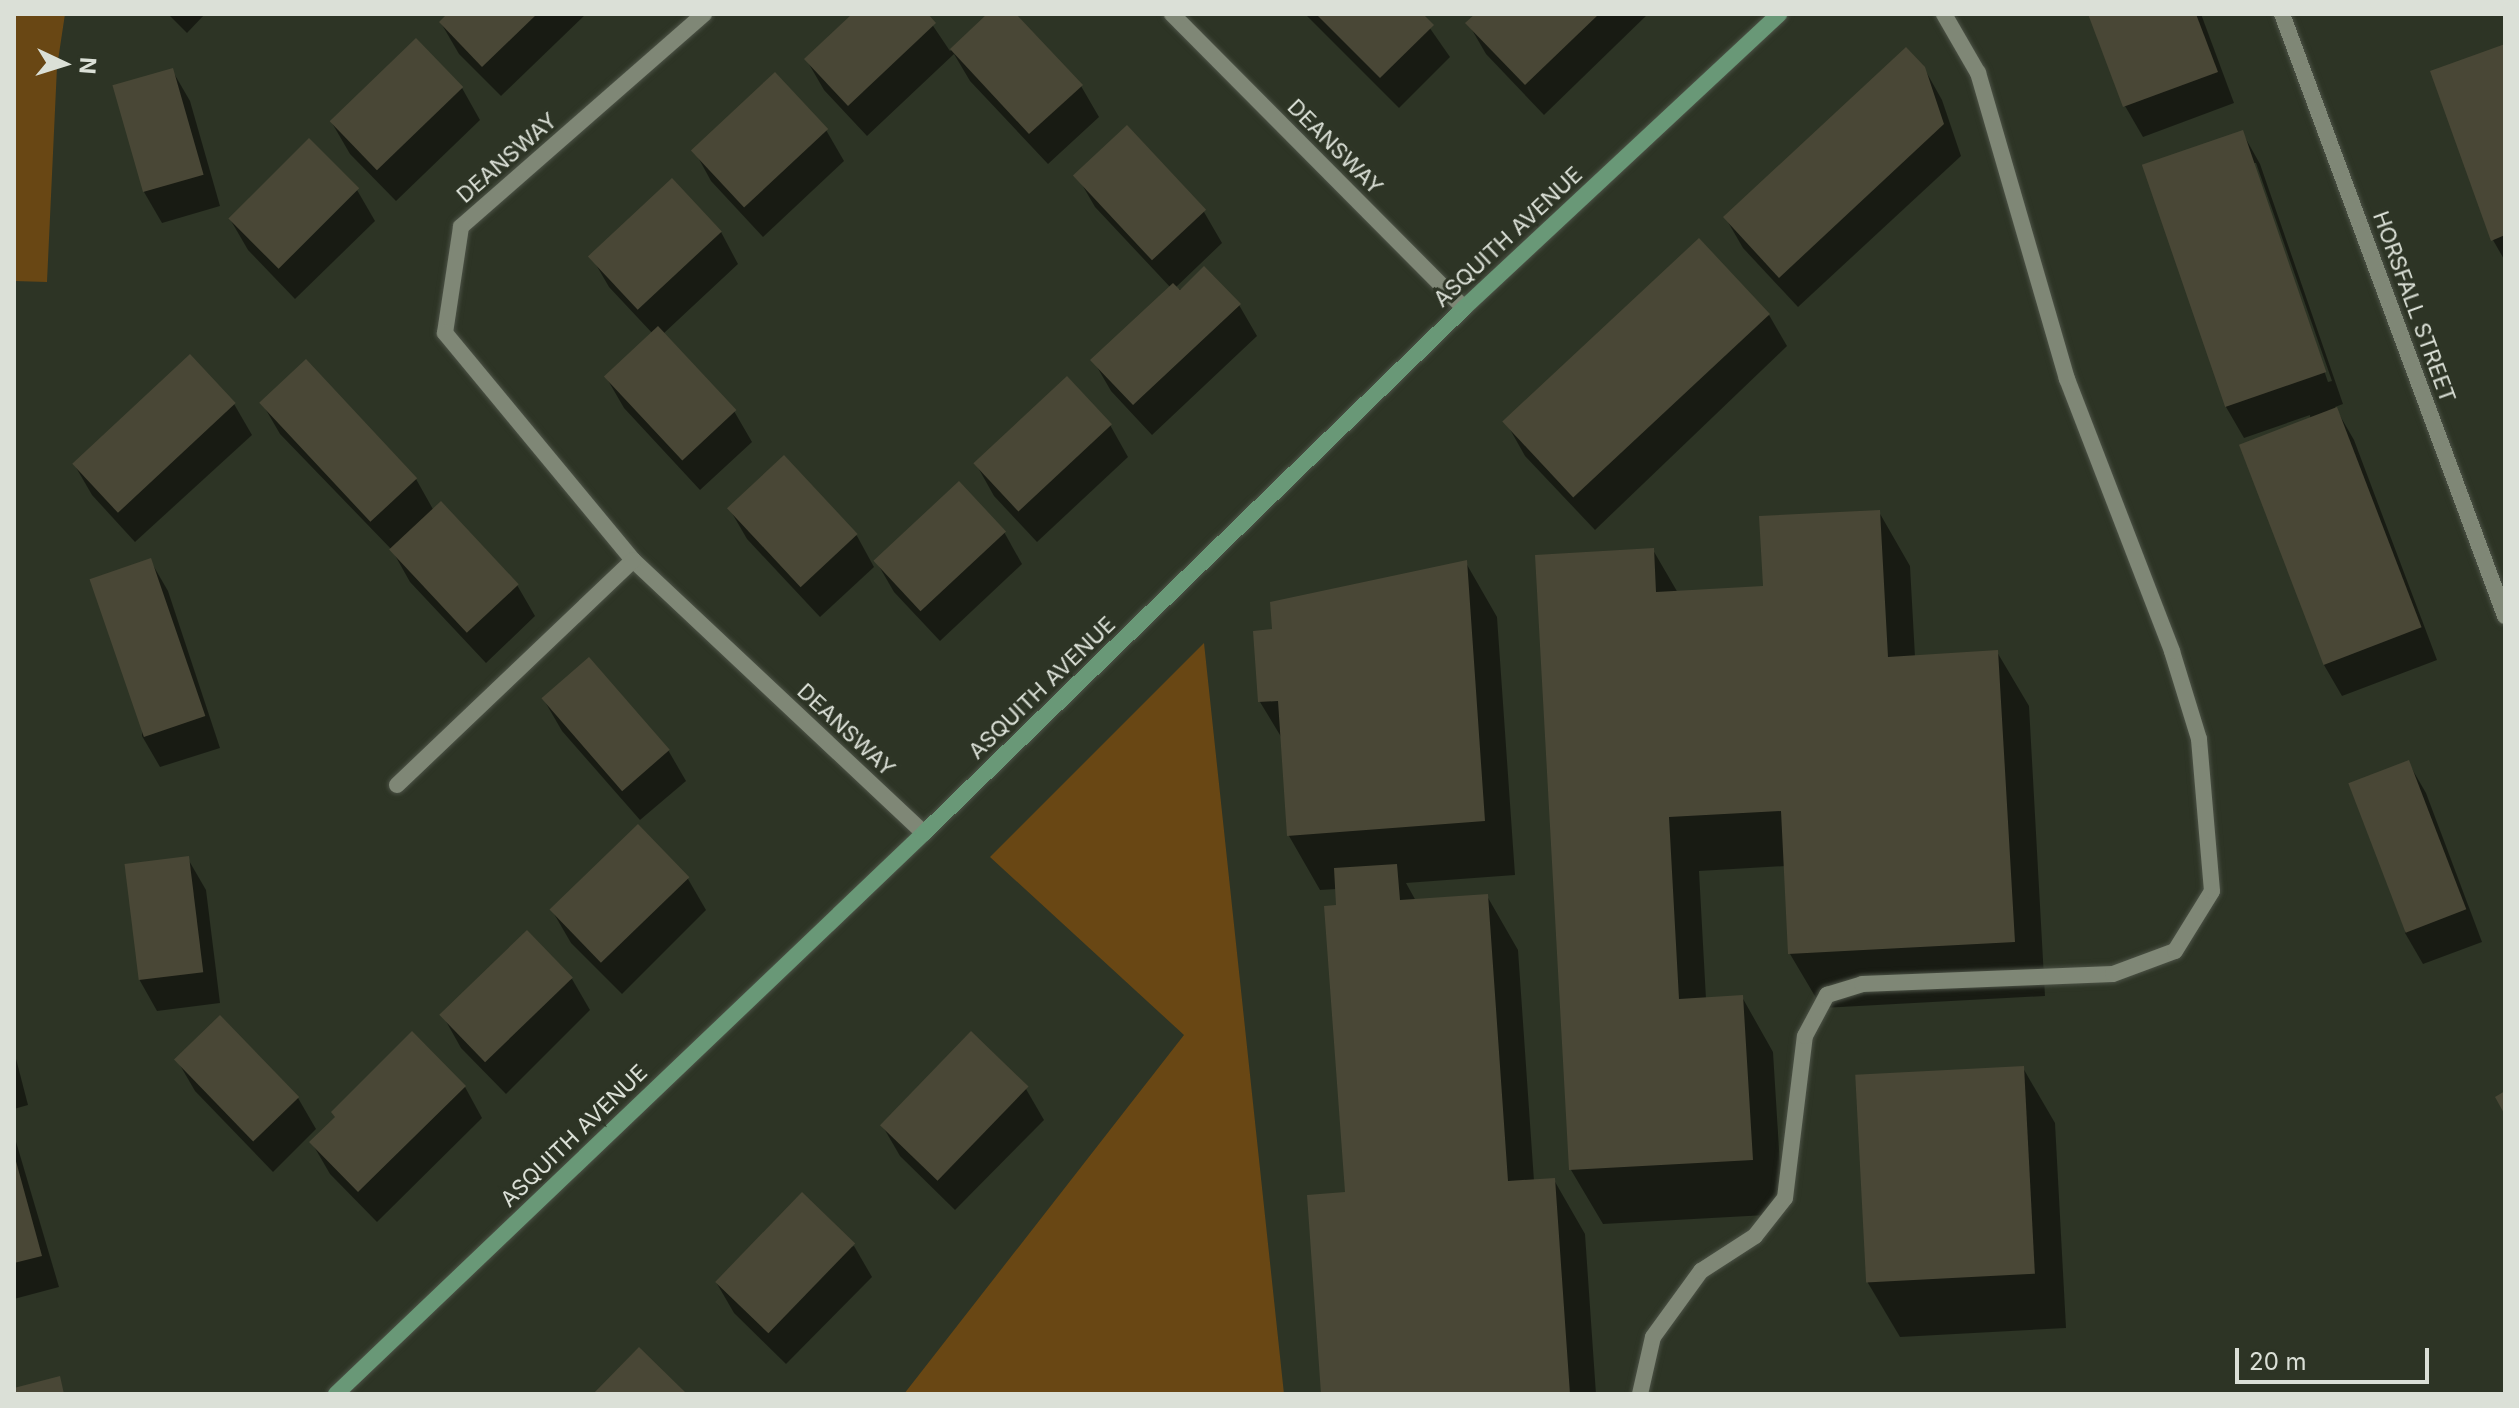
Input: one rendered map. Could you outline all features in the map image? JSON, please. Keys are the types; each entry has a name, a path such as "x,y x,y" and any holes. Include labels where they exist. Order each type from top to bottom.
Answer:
{"main road":[{"name":"ASQUITH AVENUE","path":"336,1394 924,833 1464,308 1779,14"}],"street":[{"name":"DEANSWAY","path":"704,14 461,227 445,333 633,560 924,833"},
{"path":"1640,1394 1653,1337 1701,1271 1755,1236 1785,1198 1805,1036 1827,995 1862,984 2113,974 2175,951 2212,891 2199,739 2172,651 2067,379 1978,73 1944,14"},
{"name":"HORSFALL STREET","path":"2282,14 2505,616"},
{"name":"DEANSWAY","path":"1175,15 1464,308"},
{"path":"397,785 633,560"}],"shaded area":[{"path":"14,14 65,14 57,67 47,282 14,281"},
{"path":"1204,643 1284,1394 904,1394 1184,1035 990,857"}],"building":[{"path":"447,14 537,14 482,67 439,22"},
{"path":"852,14 928,14 936,23 848,106 804,59"},
{"path":"987,14 1016,14 1083,85 1029,134 950,49"},
{"path":"1316,14 1423,14 1434,25 1380,78"},
{"path":"1475,14 1599,14 1525,85 1465,23"},
{"path":"2088,14 2196,14 2218,72 2123,107"},
{"path":"416,38 463,87 377,170 330,121"},
{"path":"2505,44 2505,235 2491,241 2430,71"},
{"path":"1906,47 1925,67 1944,124 1779,278 1723,217"},
{"path":"173,68 204,175 143,192 112,85"},
{"path":"775,72 828,129 744,207 691,150"},
{"path":"1127,125 1206,210 1152,260 1073,175"},
{"path":"2243,130 2326,372 2225,407 2142,165"},
{"path":"309,138 359,188 279,269 228,219"},
{"path":"672,178 722,231 638,310 588,256"},
{"path":"1699,238 1770,314 1573,498 1502,421"},
{"path":"1204,266 1241,304 1133,405 1090,360 1173,283 1180,290"},
{"path":"658,326 736,410 682,461 604,376"},
{"path":"190,354 236,403 118,513 72,464"},
{"path":"306,359 417,478 370,522 259,403"},
{"path":"1067,376 1112,424 1018,512 973,463"},
{"path":"2337,407 2422,627 2324,665 2239,445"},
{"path":"784,455 858,534 801,587 727,508"},
{"path":"959,481 1006,531 920,611 873,561"},
{"path":"441,501 519,584 467,633 389,549"},
{"path":"1880,510 1888,657 1998,650 2015,942 1788,954 1781,811 1669,817 1679,999 1743,995 1753,1160 1569,1170 1535,555 1654,548 1656,592 1763,586 1759,516"},
{"path":"151,558 205,716 144,737 90,579"},
{"path":"1467,560 1485,821 1287,836 1278,701 1258,702 1253,631 1272,629 1270,602"},
{"path":"589,657 670,750 622,791 541,698"},
{"path":"2409,760 2466,909 2406,933 2348,783"},
{"path":"638,824 689,877 601,963 550,909"},
{"path":"189,856 203,972 139,980 124,864"},
{"path":"1397,864 1400,900 1488,894 1508,1181 1555,1178 1570,1394 1321,1394 1307,1195 1345,1192 1324,906 1336,905 1334,868"},
{"path":"527,930 573,977 485,1062 439,1015"},
{"path":"220,1015 299,1097 253,1141 174,1059"},
{"path":"412,1031 466,1086 358,1192 309,1142 335,1117 331,1112"},
{"path":"971,1031 1029,1087 938,1181 880,1125"},
{"path":"2024,1066 2035,1274 1866,1283 1855,1075"},
{"path":"2505,1091 2505,1115 2495,1097"},
{"path":"14,1154 42,1256 14,1263"},
{"path":"802,1192 855,1243 768,1333 715,1282"},
{"path":"639,1347 687,1394 593,1394"},
{"path":"60,1376 64,1394 14,1394 14,1388"}]}
